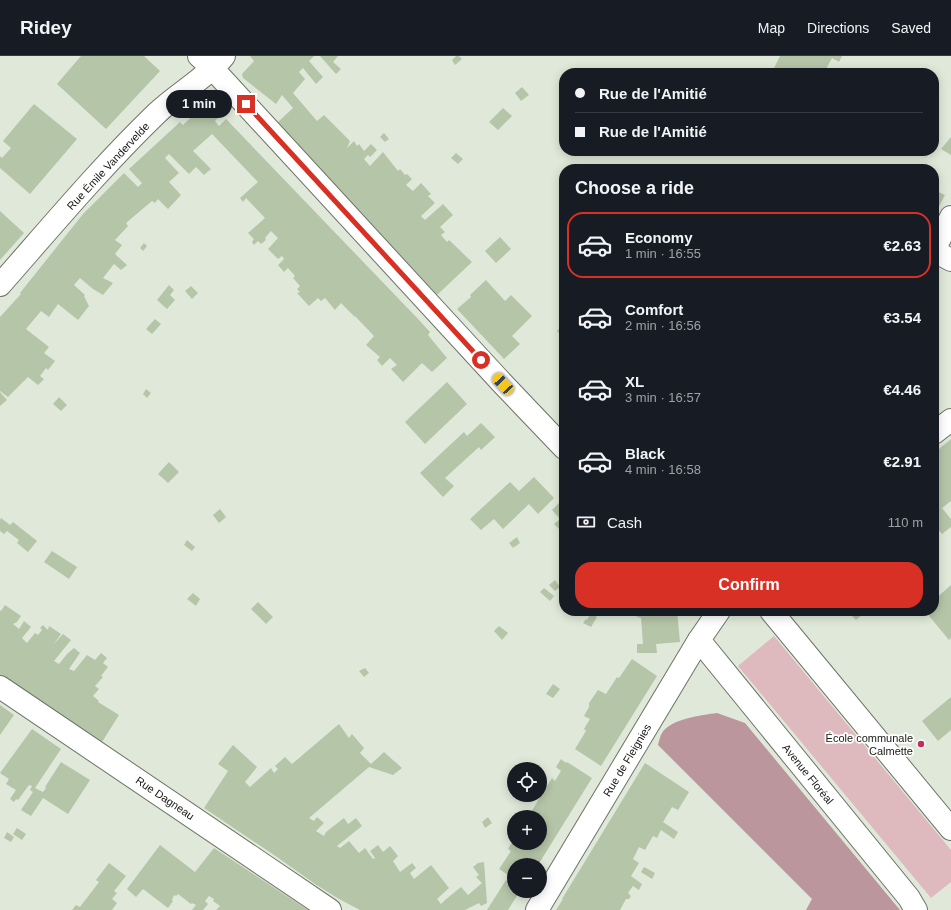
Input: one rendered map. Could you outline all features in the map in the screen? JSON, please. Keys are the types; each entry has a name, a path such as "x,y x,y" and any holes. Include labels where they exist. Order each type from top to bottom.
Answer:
{"street":[{"name":"Rue Émile Vandervelde","path":"0,285 111,160 212,60"},
{"path":"212,60 497,378 559,443"},
{"path":"939,241 951,217"},
{"path":"939,254 951,260"},
{"path":"939,430 951,420"},
{"name":"Rue de Fleignies","path":"537,910 699,640 716,616"},
{"path":"775,616 951,829"},
{"name":"Avenue Floréal","path":"699,640 909,898 916,910"},
{"name":"Rue Dagneau","path":"0,687 330,910"}],"shaded area":[{"path":"774,636 951,850 951,882 931,898 738,666"},
{"path":"717,713 745,723 900,910 806,910 812,899 658,745 662,733 672,724 687,718"}],"building":[{"path":"81,56 144,56 160,71 106,129 57,84"},
{"path":"250,56 314,56 309,61 323,77 316,84 303,68 299,72 305,79 293,93 317,121 324,115 350,141 347,148 354,141 357,146 359,144 364,151 371,144 377,150 370,157 368,155 364,159 370,166 383,152 398,171 400,169 405,175 407,174 412,179 406,185 413,191 421,183 431,194 428,196 435,203 421,216 425,220 443,204 453,215 440,227 445,232 441,235 447,242 449,240 472,262 437,295 277,123 293,108 282,95 276,104 243,78 242,74 254,61"},
{"path":"320,56 338,56 333,62 341,69 336,74"},
{"path":"456,56 459,56 462,59 455,65 452,60"},
{"path":"780,56 842,56 839,62 832,58 827,68 774,68"},
{"path":"522,87 529,95 521,101 515,93"},
{"path":"206,103 219,117 215,121 219,126 226,119 419,320 430,332 428,335 447,358 432,372 422,363 403,382 391,369 397,365 390,358 382,366 377,360 380,357 366,345 374,336 341,303 335,310 325,298 321,301 318,298 309,306 297,293 300,292 297,289 300,286 293,278 295,276 288,268 284,272 278,265 284,259 282,256 278,259 268,249 278,238 271,231 265,238 266,240 261,244 258,241 254,245 252,242 254,239 248,233 265,218 246,198 243,202 240,198 258,182 212,134 193,151 211,169 204,175 196,167 189,174 169,154 165,158 179,173 169,182 181,195 168,209 158,199 155,203 152,201 126,223 128,226 115,240 122,245 115,254 127,265 121,270 114,264 103,278 113,283 103,295 80,278 74,285 85,295 84,296 89,306 78,320 58,304 49,317 41,311 26,329 49,347 44,353 55,361 48,370 46,368 40,376 44,379 38,385 28,377 8,397 0,391 0,317 21,294 20,293 83,214 124,173 138,187 142,183 129,169 180,122 183,125"},
{"path":"34,104 77,139 30,194 0,168 0,156 2,158 11,148 3,141"},
{"path":"503,108 512,116 498,130 489,122"},
{"path":"384,133 389,139 385,142 380,137"},
{"path":"951,137 951,155 941,149"},
{"path":"456,153 463,159 458,164 451,158"},
{"path":"939,192 945,195 939,206"},
{"path":"0,211 24,233 0,260"},
{"path":"500,237 511,249 496,263 485,251"},
{"path":"144,243 147,246 143,251 140,248"},
{"path":"486,280 505,301 511,295 532,316 512,336 520,344 504,359 457,309 471,297 470,295"},
{"path":"169,285 174,290 170,295 175,300 167,309 157,300"},
{"path":"191,286 198,293 192,299 185,291"},
{"path":"155,319 161,324 152,334 146,329"},
{"path":"447,382 467,404 425,444 405,422"},
{"path":"146,389 151,393 147,398 143,394"},
{"path":"0,392 7,400 0,406"},
{"path":"59,397 67,405 61,411 53,404"},
{"path":"481,423 495,437 481,450 479,447 445,478 454,486 443,497 420,473 464,432 467,436"},
{"path":"951,439 951,501 942,508 951,519 951,527 942,534 939,531 939,449"},
{"path":"169,462 179,472 168,483 158,474"},
{"path":"534,477 554,498 538,514 529,504 503,529 494,519 481,530 470,519 510,482 519,491"},
{"path":"559,503 559,518 552,510"},
{"path":"220,509 226,517 219,523 213,515"},
{"path":"1,518 10,525 13,522 37,541 28,552 17,543 19,540 7,531 4,534 0,531"},
{"path":"559,520 559,529 554,524"},
{"path":"517,537 520,543 513,548 509,543"},
{"path":"187,540 195,547 192,551 184,545"},
{"path":"52,551 77,567 69,579 44,562"},
{"path":"555,580 559,588 555,591 549,585"},
{"path":"951,585 951,638 949,640 929,616 939,616 939,596"},
{"path":"544,588 554,596 550,601 540,592"},
{"path":"193,593 200,599 196,606 187,599"},
{"path":"258,602 273,617 266,624 251,609"},
{"path":"5,605 21,616 17,622 13,624 19,629 24,621 31,627 22,638 27,643 35,633 38,635 42,630 40,628 43,625 48,630 49,626 61,634 53,645 63,634 71,640 54,661 59,664 74,648 80,653 69,669 74,671 87,655 95,660 101,653 107,658 103,663 108,667 101,676 103,677 95,686 99,689 93,696 99,701 98,702 119,715 102,742 0,675 0,610 1,611"},
{"path":"589,616 597,617 591,627 583,623 586,619 587,620"},
{"path":"677,616 680,642 656,644 657,653 637,653 637,644 643,644 641,618 637,617"},
{"path":"852,616 860,616 856,620"},
{"path":"499,626 508,633 502,640 494,631"},
{"path":"632,659 657,676 601,766 575,749 586,731 584,729 590,719 584,716 589,707 589,703 598,690 606,694 617,677 619,678"},
{"path":"365,668 369,673 364,677 359,671"},
{"path":"553,684 560,689 553,698 546,694"},
{"path":"951,697 951,730 938,741 922,721"},
{"path":"0,705 14,715 0,735"},
{"path":"339,724 349,738 352,734 364,748 360,753 371,764 384,752 402,768 393,775 369,767 309,818 314,821 317,817 324,823 316,831 324,836 326,832 344,818 348,824 356,818 362,826 337,846 340,848 349,841 359,853 365,848 373,859 375,858 370,851 378,845 383,852 390,846 398,856 393,861 400,872 412,863 416,868 410,873 414,879 431,865 449,888 437,899 441,904 461,887 468,895 482,883 476,877 479,875 473,867 478,863 484,862 487,903 481,906 479,903 465,910 360,910 315,884 204,808 228,771 218,764 233,745 257,767 245,782 250,787 271,768 274,773 278,769 275,766 285,757 292,764"},
{"path":"32,729 61,749 35,788 43,792 61,762 90,780 68,814 43,798 31,816 21,810 33,792 30,790 32,786 29,785 18,800 16,799 14,802 10,799 16,790 6,784 9,779 0,773"},
{"path":"561,759 592,778 542,858 507,858 507,874 499,869 511,851 510,850 547,850 547,810 532,810 537,802 547,802 547,786 552,778 555,781 561,771 556,767"},
{"path":"645,763 689,792 678,810 672,807 663,822 678,832 674,839 661,830 657,838 653,836 645,850 639,847 633,859 639,863 631,876 642,884 639,890 633,886 628,893 631,896 629,899 626,899 620,910 556,910 562,899"},
{"path":"488,817 492,823 485,828 482,822"},
{"path":"17,828 26,834 22,840 13,834"},
{"path":"7,832 14,837 11,842 4,838"},
{"path":"160,845 195,872 214,848 308,910 216,910 220,906 209,896 205,901 208,904 203,910 192,910 196,905 191,904 178,894 176,896 174,895 173,901 168,908 143,889 136,897 127,889"},
{"path":"109,863 126,876 114,891 117,893 112,899 117,903 112,910 72,910 76,905 80,907 99,882 96,880"},
{"path":"644,867 655,873 652,879 641,872"},
{"path":"507,881 507,898 516,898 508,910 487,910"}],"place":[{"name":"École communale Calmette","path":"921,744"}],"route":[{"path":"246,104 481,360"}]}
